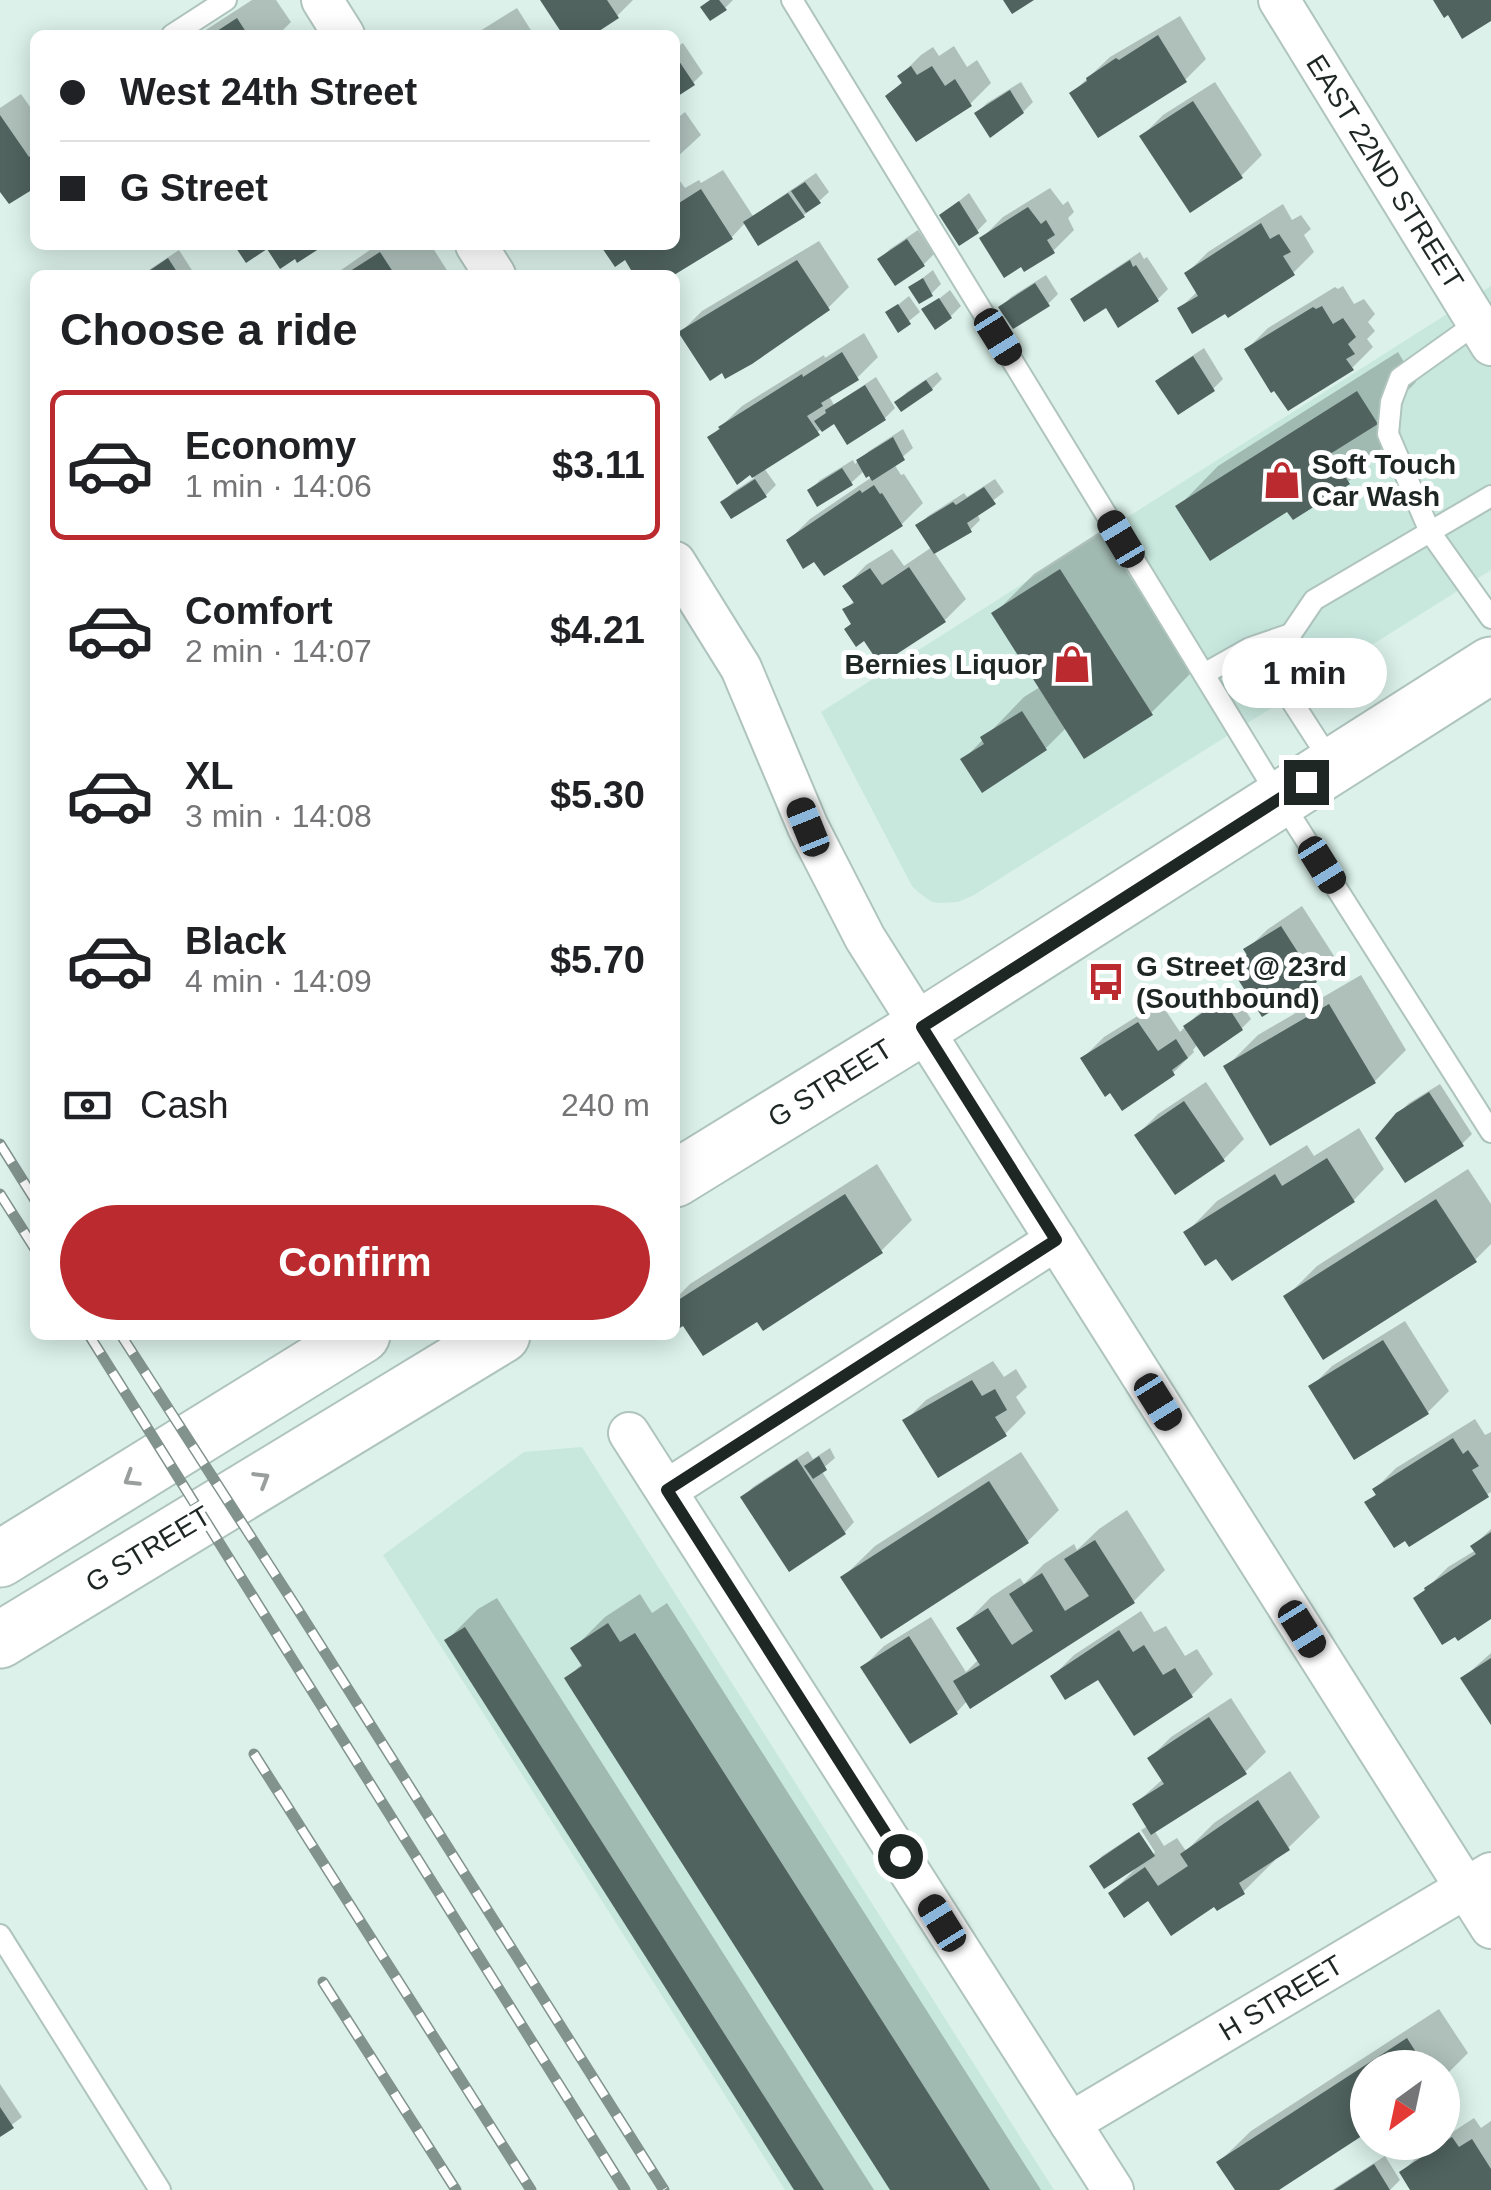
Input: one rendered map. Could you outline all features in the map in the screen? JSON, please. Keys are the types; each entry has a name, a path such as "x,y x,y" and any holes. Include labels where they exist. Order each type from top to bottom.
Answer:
{"main road":[{"name":"G STREET","path":"680,1175 922,1027 1491,665"},
{"path":"0,1560 354,1340"},
{"name":"G STREET","path":"0,1640 494,1340"}],"street":[{"name":"EAST 22ND STREET","path":"1279,0 1484,334"},
{"path":"680,571 741,668 808,827 865,938 1056,1240 1479,1881 1491,1928"},
{"path":"667,1490 1056,1240"},
{"path":"630,1433 1113,2190"},
{"name":"H STREET","path":"1070,2122 1479,1881"}],"lane":[{"path":"180,30 226,0"},
{"path":"792,0 1280,798 1491,1132"},
{"path":"1484,334 1400,378 1391,402 1388,434 1430,532 1491,618"},
{"path":"1333,765 1293,703 1284,676 1290,634 1314,600 1491,496"},
{"path":"1204,674 1250,648 1290,634"},
{"path":"0,1935 160,2190"}],"shaded area":[{"path":"1491,286 1491,570 974,895 958,902 941,903 918,892 821,712"},
{"path":"582,1447 1054,2190 785,2190 383,1555 524,1452"}],"building":[{"path":"540,0 607,0 619,18 601,30 560,30"},
{"path":"710,0 719,0 727,10 710,21 700,7"},
{"path":"1003,0 1034,0 1012,14"},
{"path":"1433,0 1491,0 1491,21 1462,39 1448,15 1444,18"},
{"path":"237,18 245,30 219,30"},
{"path":"1158,35 1187,82 1098,138 1069,93 1116,58 1119,60"},
{"path":"680,62 695,85 680,95"},
{"path":"911,66 917,75 932,66 945,86 955,79 972,106 916,142 885,96 902,83 897,76"},
{"path":"1010,90 1024,113 990,138 974,113"},
{"path":"1193,101 1243,178 1190,213 1139,136"},
{"path":"0,115 30,156 30,191 9,204 0,192"},
{"path":"805,182 821,203 806,213 791,191"},
{"path":"701,189 733,239 680,271 631,270 625,260 615,267 603,250 680,250 680,202"},
{"path":"788,193 805,217 758,246 743,222"},
{"path":"959,201 979,233 959,246 939,215"},
{"path":"1028,207 1041,224 1046,220 1055,235 1047,240 1055,253 1024,272 1021,267 1004,278 979,238"},
{"path":"1261,223 1270,239 1279,234 1291,252 1283,256 1295,275 1228,318 1225,314 1192,334 1177,308 1198,296 1184,273"},
{"path":"907,239 925,266 895,286 877,259"},
{"path":"237,250 266,250 246,263"},
{"path":"268,250 317,250 297,263 295,259 280,269"},
{"path":"380,252 392,270 352,270"},
{"path":"168,258 176,270 150,270"},
{"path":"797,260 830,310 725,379 722,373 710,381 680,331"},
{"path":"1130,260 1159,301 1118,328 1106,308 1084,322 1070,299"},
{"path":"923,278 933,296 919,304 908,287"},
{"path":"1035,283 1050,306 1013,329 998,307"},
{"path":"939,298 952,318 935,330 921,309"},
{"path":"898,304 911,324 898,333 885,312"},
{"path":"1322,306 1333,324 1343,318 1356,337 1348,344 1355,354 1346,359 1354,370 1288,411 1274,391 1271,393 1244,349 1313,307"},
{"path":"842,352 859,380 807,416 820,435 737,485 707,437"},
{"path":"1193,356 1215,391 1178,415 1155,381"},
{"path":"926,380 933,390 901,412 894,402"},
{"path":"865,385 886,420 847,445 834,424 822,432 814,421"},
{"name":"Soft Touch Car Wash","path":"1357,391 1378,424 1330,454 1350,484 1293,520 1287,512 1210,561 1175,506"},
{"path":"893,437 905,460 872,481 869,476 866,478 856,460"},
{"path":"842,468 853,485 817,507 807,490"},
{"path":"755,479 767,497 731,519 720,502"},
{"path":"874,485 903,526 824,576 814,562 803,569 786,540 860,490 862,493"},
{"path":"984,487 996,504 967,523 972,532 934,554 915,525"},
{"path":"909,567 946,622 880,665 864,641 856,647 844,629 851,624 842,609 854,603 842,586 870,568 882,585"},
{"path":"1060,569 1153,715 1084,759 991,613"},
{"path":"1022,711 1047,750 982,793 960,759 984,744 980,737"},
{"path":"1281,926 1317,982 1262,1017 1230,967 1247,955 1243,949"},
{"path":"1223,999 1243,1030 1204,1057 1183,1026"},
{"path":"1329,1004 1376,1083 1270,1146 1223,1066"},
{"path":"1138,1022 1158,1051 1176,1039 1188,1058 1172,1070 1175,1075 1122,1111 1110,1093 1105,1097 1080,1058"},
{"path":"1429,1092 1464,1146 1405,1183 1375,1138 1396,1113"},
{"path":"1184,1101 1225,1161 1175,1195 1134,1135"},
{"path":"1327,1158 1355,1202 1232,1281 1216,1259 1205,1266 1183,1232 1275,1174 1282,1186"},
{"path":"845,1194 883,1253 763,1331 757,1322 703,1356 683,1326 680,1328 680,1299"},
{"path":"1436,1199 1477,1262 1323,1360 1283,1296"},
{"path":"1383,1340 1429,1414 1354,1460 1308,1386"},
{"path":"972,1380 982,1396 995,1389 1007,1410 995,1417 1007,1436 938,1478 902,1420"},
{"path":"1453,1438 1463,1454 1468,1450 1479,1466 1472,1470 1489,1497 1409,1547 1405,1541 1394,1548 1364,1502 1376,1495 1372,1489"},
{"path":"819,1456 827,1470 813,1479 804,1466"},
{"path":"797,1459 846,1534 789,1572 740,1497"},
{"path":"989,1481 1029,1543 881,1639 840,1577"},
{"path":"1491,1532 1491,1619 1458,1641 1455,1637 1442,1645 1413,1598 1476,1554 1470,1546"},
{"path":"1095,1540 1135,1603 970,1709 953,1681 980,1665 956,1628 988,1608 1012,1645 1033,1631 1009,1594 1042,1573 1065,1611 1089,1596 1064,1559"},
{"path":"608,1623 620,1642 635,1633 990,2190 890,2190 564,1678 582,1666 570,1648"},
{"path":"465,1627 824,2190 794,2190 444,1640"},
{"path":"1119,1630 1133,1652 1144,1645 1163,1675 1175,1668 1193,1697 1134,1736 1098,1680 1065,1700 1050,1676"},
{"path":"909,1636 958,1714 910,1744 860,1667"},
{"path":"1491,1658 1491,1725 1460,1678"},
{"path":"1209,1717 1247,1774 1151,1835 1132,1804 1164,1784 1147,1758"},
{"path":"1258,1800 1290,1850 1239,1883 1245,1894 1217,1911 1214,1907 1171,1936 1148,1901 1124,1918 1108,1893 1145,1867 1158,1886 1188,1866 1180,1854"},
{"path":"1139,1832 1155,1856 1104,1889 1089,1866"},
{"path":"1407,2038 1415,2050 1389,2050"},
{"path":"1350,2075 1350,2144 1279,2190 1235,2190 1216,2162"},
{"path":"0,2107 14,2128 0,2137"},
{"path":"1472,2139 1491,2169 1491,2190 1410,2190 1399,2172 1417,2160 1460,2160 1460,2146"},
{"path":"1374,2164 1390,2190 1334,2190"}],"railway":[{"path":"0,1144 30,1192"},
{"path":"0,1194 30,1241"},
{"path":"92,1340 625,2190"},
{"path":"124,1340 664,2190"},
{"path":"254,1754 531,2190"},
{"path":"323,1982 456,2190"}],"place":[{"name":"Soft Touch Car Wash","path":"1282,480"},
{"name":"Bernies Liquor","path":"1072,664"},
{"name":"G Street @ 23rd (Southbound)","path":"1106,982"}],"route":[{"path":"900,1856 667,1490 1056,1240 922,1027 1306,782"}]}
